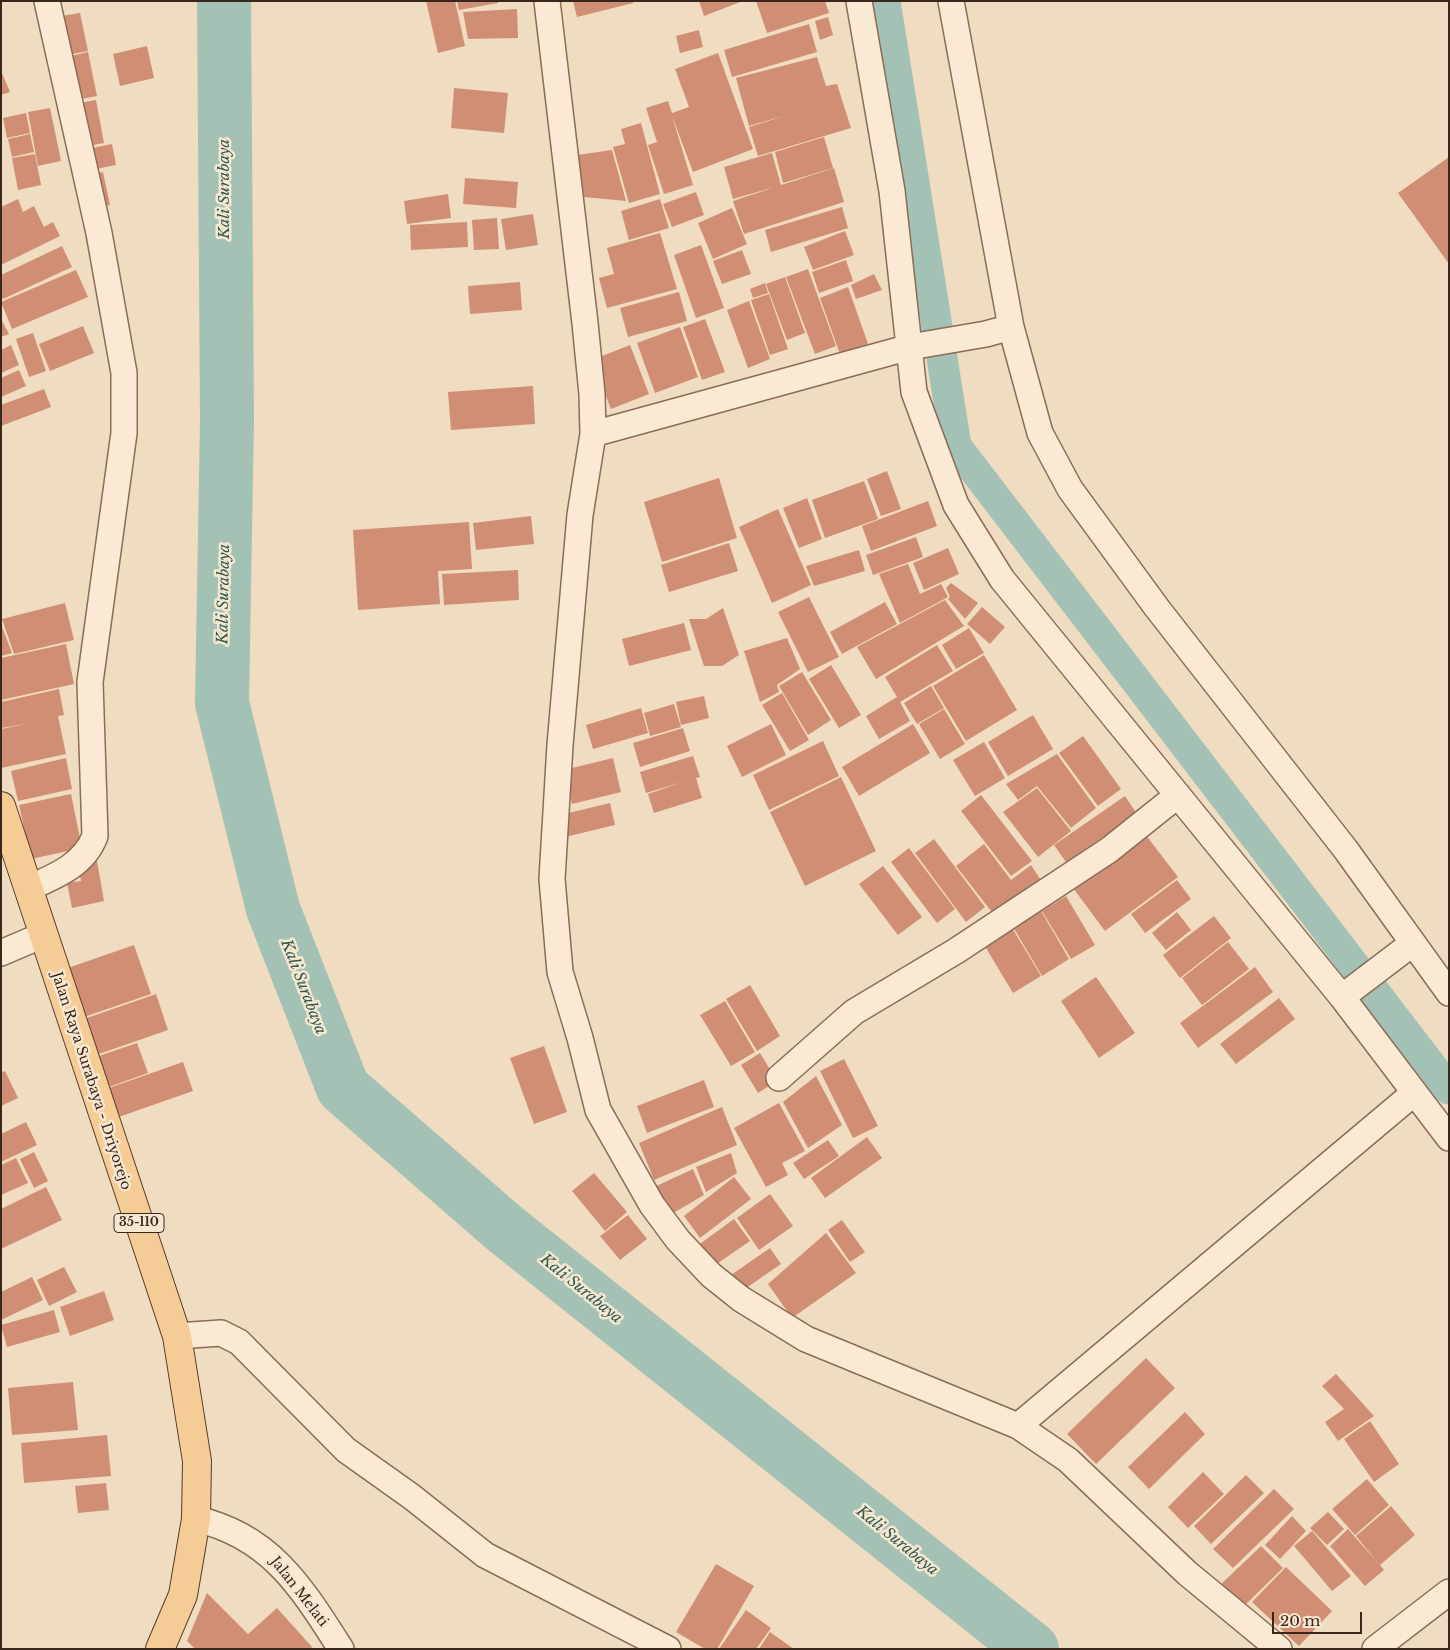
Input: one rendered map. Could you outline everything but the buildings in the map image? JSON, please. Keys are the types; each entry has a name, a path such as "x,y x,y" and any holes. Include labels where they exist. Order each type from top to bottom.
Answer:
{"main road":[{"name":"Jalan Raya Surabaya - Driyorejo","path":"3,818 177,1336 197,1461 196,1519 183,1595 160,1649"}],"street":[{"path":"28,888 77,862 86,854 95,836 90,682 124,433 124,373 98,233 47,1"},
{"path":"547,1 585,323 592,394 593,434 580,515 560,745 552,879 560,972 580,1038 598,1110 652,1205 678,1240 711,1276 741,1299 806,1339 1018,1426 1068,1460 1187,1573 1279,1649"},
{"path":"859,1 918,345 914,392 956,505 1002,579 1178,795 1348,993 1414,1093 1449,1138"},
{"path":"951,1 1011,327 1040,433 1070,489 1157,608 1346,850 1404,949 1449,993"},
{"path":"593,434 918,345 986,334 1011,327"},
{"path":"779,1078 854,1012 956,951 1100,856 1178,795"},
{"path":"1,953 43,935"},
{"path":"1348,993 1404,949"},
{"path":"1018,1426 1414,1093"},
{"path":"177,1336 221,1333 239,1342 346,1450 412,1497 486,1555 668,1649"},
{"name":"Jalan Melati","path":"196,1519 222,1525 237,1532 273,1556 296,1585 340,1649"},
{"path":"1375,1649 1449,1592"}],"waterway":[{"name":"Kali Surabaya","path":"224,1 227,419 222,703 273,909 343,1088 504,1228 1032,1649"},
{"path":"885,1 956,446 1449,1089"}]}
